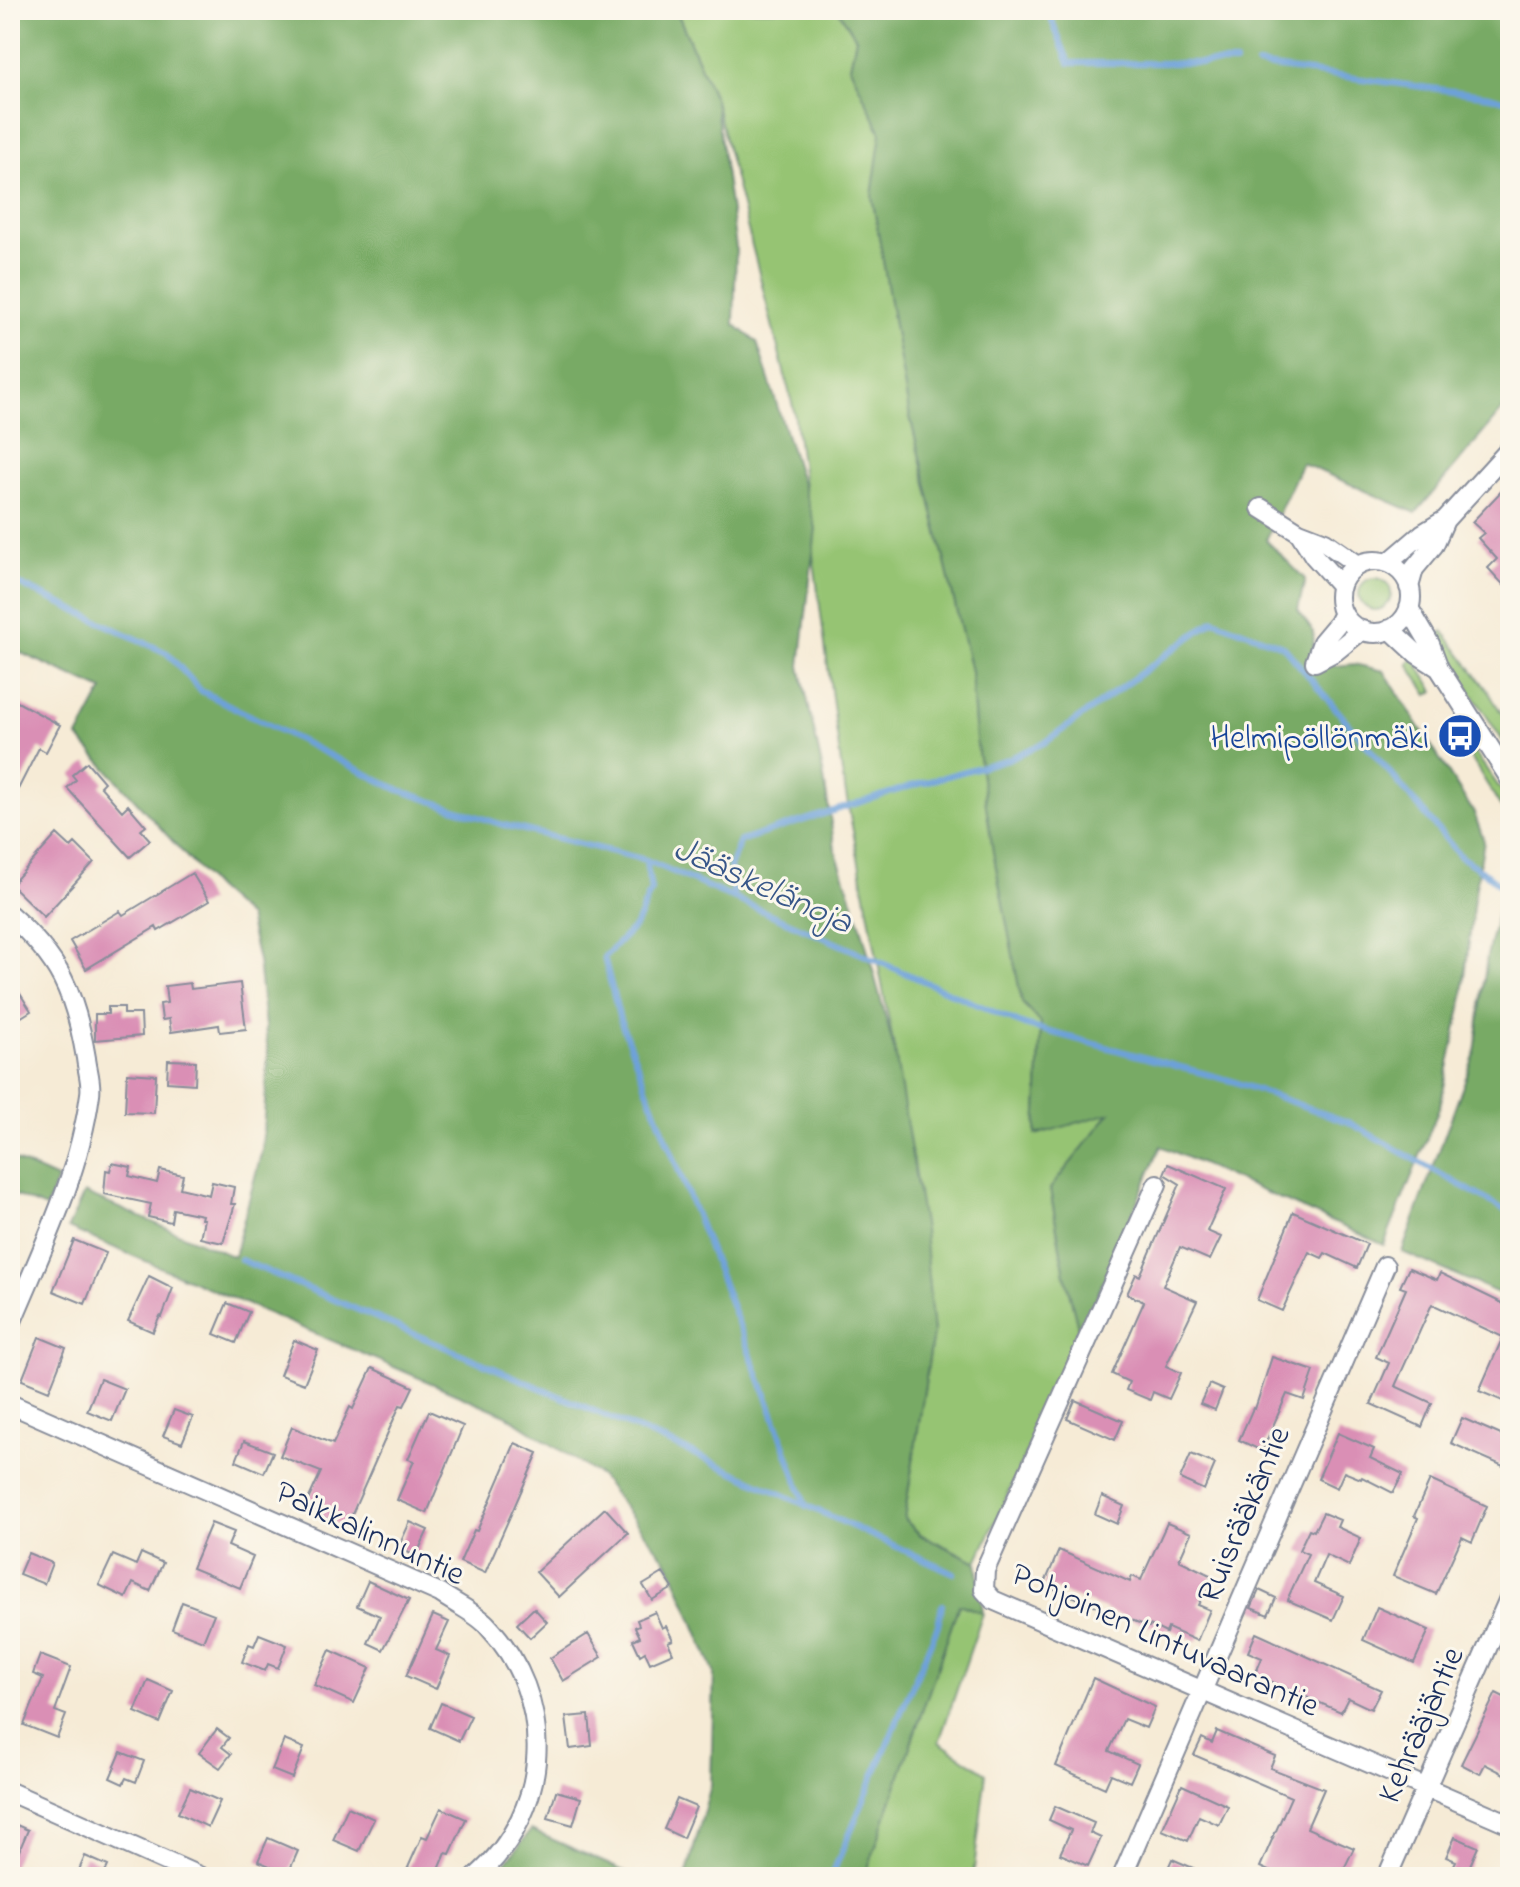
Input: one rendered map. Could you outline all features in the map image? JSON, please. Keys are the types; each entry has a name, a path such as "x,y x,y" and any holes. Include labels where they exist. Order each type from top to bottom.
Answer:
{"street":[{"path":"1388,563 1422,534 1445,520 1510,449"},
{"path":"1261,508 1299,532 1325,542 1358,565"},
{"path":"1409,587 1404,577 1388,563 1377,561 1358,565 1345,577 1340,604 1353,626 1362,630 1381,632 1405,617 1414,569 1434,545 1445,520"},
{"path":"1299,532 1314,556 1341,586"},
{"path":"1409,608 1430,644 1439,668 1510,779"},
{"path":"1343,613 1322,642 1315,662 1336,651 1362,630"},
{"path":"1390,629 1417,654 1439,668"},
{"path":"10,915 44,948 64,980 79,1016 91,1091 73,1171 10,1326"},
{"name":"Pohjoinen Lintuvaarantie","path":"1157,1184 985,1570 984,1590 993,1600 1510,1824"},
{"name":"Ruisrääkäntie","path":"1122,1877 1385,1266"},
{"name":"Paikkalinnuntie","path":"10,1404 440,1593 485,1623 513,1660 529,1693 537,1733 535,1772 528,1805 512,1835 476,1877"},
{"name":"Kehrääjäntie","path":"1387,1877 1510,1596"},
{"path":"10,1792 201,1877"}],"green space":[{"path":"10,10 676,10 715,100 736,247 734,324 757,342 816,528 800,666 823,772 835,849 861,926 895,1052 924,1230 933,1333 904,1519 920,1535 977,1562 983,1613 959,1604 865,1877 686,1877 711,1785 714,1672 671,1567 600,1476 506,1415 68,1228 84,1193 234,1257 262,1150 268,1055 258,961 248,917 215,888 78,737 103,690 10,648"},
{"path":"676,10 838,10 856,38 850,67 882,133 872,196 909,412 971,671 976,739 1041,1023 1036,1134 1111,1112 1050,1189 1065,1275 1080,1335 977,1562 920,1534 904,1519 933,1333 896,1058 842,773 794,411 715,100"},
{"path":"838,10 1510,10 1510,401 1416,513 1302,463 1266,540 1305,579 1298,610 1314,633 1313,651 1335,666 1354,664 1384,671 1474,813 1484,841 1462,1003 1440,1106 1384,1245 1161,1146 1080,1335 1065,1275 1050,1189 1110,1113 1036,1135 1041,1023 1022,1003 993,852 976,739 971,671 909,412 872,196 881,133 850,67 856,38"},
{"path":"1375,578 1386,583 1391,594 1386,605 1375,610 1364,605 1359,594 1364,583"},
{"path":"1443,631 1486,688 1510,727 1510,752 1436,638"},
{"path":"1414,658 1434,691 1428,695 1408,664"},
{"path":"1466,740 1508,800 1510,822 1462,743"},
{"path":"1508,868 1510,1298 1402,1252 1475,1053 1487,956"},
{"path":"10,1158 57,1179 46,1208 10,1193"},
{"path":"959,1604 983,1613 939,1742 986,1773 973,1877 865,1877"},
{"path":"531,1830 637,1877 495,1877"}],"building":[{"path":"1510,482 1510,592 1488,568 1497,559 1478,538 1484,533 1472,522"},
{"path":"10,698 60,725 46,752 39,748 10,805"},
{"path":"87,762 104,782 100,786 122,811 128,805 146,826 141,830 150,840 130,857 67,788 76,780 72,775"},
{"path":"57,834 71,847 75,843 94,862 44,917 11,885"},
{"path":"192,873 209,901 158,931 156,927 86,969 70,941 120,911 123,915"},
{"path":"10,978 31,1011 10,1024"},
{"path":"190,983 191,989 240,983 246,1029 220,1032 219,1025 171,1032 169,1019 162,1020 160,1004 167,1003 165,986"},
{"path":"108,1007 124,1007 124,1014 141,1014 142,1036 95,1040 95,1014 108,1014"},
{"path":"168,1060 196,1061 195,1084 167,1082"},
{"path":"127,1073 156,1075 154,1113 125,1112"},
{"path":"112,1163 131,1167 129,1176 157,1183 160,1170 183,1175 180,1188 209,1195 212,1182 234,1187 231,1204 235,1204 223,1243 200,1238 202,1215 173,1209 171,1222 148,1217 151,1204 104,1194 106,1170 110,1171"},
{"path":"1168,1164 1226,1189 1207,1231 1221,1237 1210,1260 1180,1247 1163,1286 1197,1301 1166,1366 1181,1373 1169,1399 1153,1392 1150,1400 1126,1390 1129,1382 1112,1374 1144,1302 1127,1294 1136,1274 1140,1276 1180,1184 1164,1174"},
{"path":"1293,1212 1367,1244 1357,1268 1325,1253 1322,1258 1309,1252 1282,1311 1257,1300"},
{"path":"74,1240 106,1253 85,1304 53,1291"},
{"path":"1409,1268 1437,1280 1440,1273 1510,1307 1510,1404 1479,1391 1503,1337 1432,1304 1395,1386 1432,1403 1422,1427 1371,1404 1389,1363 1376,1357 1406,1289 1400,1287"},
{"path":"149,1276 173,1288 153,1332 128,1321"},
{"path":"227,1303 249,1312 236,1343 214,1334"},
{"path":"39,1337 66,1348 49,1391 22,1380"},
{"path":"294,1340 318,1350 304,1384 280,1375"},
{"path":"1272,1357 1314,1371 1304,1400 1287,1394 1262,1451 1239,1440 1255,1409"},
{"path":"372,1368 413,1387 404,1406 400,1405 346,1528 304,1509 321,1472 280,1456 292,1427 333,1444"},
{"path":"100,1379 125,1389 112,1421 87,1411"},
{"path":"1209,1384 1223,1390 1215,1410 1200,1404"},
{"path":"1075,1400 1123,1421 1115,1440 1067,1419"},
{"path":"174,1410 193,1417 182,1443 163,1436"},
{"path":"429,1411 463,1426 427,1513 397,1500 414,1461 408,1459"},
{"path":"1462,1418 1510,1439 1510,1469 1451,1443"},
{"path":"1338,1433 1374,1449 1370,1458 1403,1474 1393,1493 1362,1477 1344,1472 1337,1488 1318,1479"},
{"path":"244,1441 273,1452 264,1473 236,1461"},
{"path":"515,1443 538,1453 485,1573 460,1562 474,1530 477,1531"},
{"path":"1191,1454 1215,1464 1204,1490 1180,1479"},
{"path":"1430,1480 1487,1506 1472,1542 1462,1537 1436,1594 1393,1576 1418,1518 1414,1516"},
{"path":"1102,1496 1124,1506 1117,1524 1095,1514"},
{"path":"605,1508 628,1533 559,1597 536,1572"},
{"path":"1323,1513 1340,1520 1337,1527 1361,1538 1349,1566 1326,1555 1314,1583 1344,1596 1333,1620 1287,1600 1308,1554 1299,1550 1309,1529 1314,1531"},
{"path":"410,1522 428,1530 416,1556 398,1548"},
{"path":"211,1523 234,1532 228,1546 253,1557 240,1588 192,1568"},
{"path":"1167,1523 1191,1533 1179,1560 1212,1576 1198,1605 1210,1610 1197,1641 1168,1628 1166,1633 1149,1627 1044,1585 1059,1550 1130,1582 1132,1576 1141,1580"},
{"path":"28,1553 52,1563 44,1584 19,1574"},
{"path":"141,1553 163,1563 150,1591 133,1583 126,1598 99,1585 113,1555 136,1565"},
{"path":"663,1573 673,1588 652,1600 643,1585"},
{"path":"368,1581 409,1600 383,1650 368,1643 380,1616 357,1606"},
{"path":"1259,1590 1276,1598 1268,1615 1251,1608"},
{"path":"182,1602 214,1614 203,1641 172,1629"},
{"path":"1377,1607 1429,1630 1414,1663 1363,1640"},
{"path":"534,1608 547,1622 530,1638 517,1624"},
{"path":"655,1612 662,1628 666,1626 673,1640 668,1642 673,1653 650,1663 645,1652 640,1655 633,1640 640,1637 635,1627 639,1625 637,1620"},
{"path":"433,1615 449,1622 436,1650 450,1656 436,1689 406,1676"},
{"path":"1256,1633 1381,1690 1371,1709 1348,1698 1341,1712 1255,1675 1262,1658 1248,1652"},
{"path":"259,1634 287,1645 278,1668 268,1664 265,1671 242,1662 249,1644 254,1646"},
{"path":"588,1634 602,1657 563,1681 550,1658"},
{"path":"330,1650 370,1668 354,1703 314,1685"},
{"path":"40,1655 71,1667 55,1711 66,1715 57,1738 24,1725 43,1678 33,1674"},
{"path":"1093,1678 1155,1707 1146,1728 1124,1719 1109,1751 1138,1764 1130,1782 1111,1774 1105,1788 1056,1766"},
{"path":"148,1680 173,1691 160,1723 135,1712"},
{"path":"1496,1693 1510,1700 1510,1777 1485,1764 1480,1774 1461,1764"},
{"path":"441,1703 471,1716 459,1741 430,1728"},
{"path":"589,1715 592,1746 570,1749 566,1717"},
{"path":"217,1729 229,1738 222,1747 231,1754 220,1768 199,1753"},
{"path":"1217,1731 1275,1756 1270,1768 1324,1789 1307,1828 1354,1848 1340,1877 1318,1877 1305,1871 1302,1877 1282,1877 1260,1867 1291,1797 1194,1755 1202,1738 1212,1743"},
{"path":"284,1740 304,1748 292,1778 272,1770"},
{"path":"121,1752 144,1761 136,1782 126,1778 123,1784 110,1778"},
{"path":"1182,1785 1228,1806 1219,1825 1199,1816 1188,1841 1162,1830"},
{"path":"190,1788 220,1801 208,1827 178,1813"},
{"path":"556,1791 581,1798 573,1825 548,1818"},
{"path":"677,1799 696,1807 683,1838 664,1829"},
{"path":"1055,1806 1094,1823 1090,1833 1101,1838 1088,1866 1060,1854 1071,1830 1049,1820"},
{"path":"348,1807 374,1819 359,1851 333,1840"},
{"path":"441,1808 466,1819 436,1877 417,1877 406,1872 422,1836 427,1838"},
{"path":"10,1822 28,1830 10,1872"},
{"path":"1455,1837 1478,1847 1465,1877 1448,1877 1456,1861 1446,1857"},
{"path":"268,1838 298,1851 288,1874 258,1861"},
{"path":"85,1856 108,1866 103,1877 76,1877"},
{"path":"1172,1859 1214,1877 1164,1877"}],"waterway":[{"path":"1056,10 1052,21 1069,63 1235,63"},
{"path":"1257,65 1490,96 1510,102"},
{"name":"Jääskelänoja","path":"10,580 167,653 201,691 399,790 500,824 646,860 1024,1025 1232,1081 1348,1122 1510,1213"},
{"path":"734,898 730,867 740,841 908,787 1008,759 1046,742 1214,620 1283,646 1461,857 1510,894"},
{"path":"646,860 651,890 636,925 604,957 620,1020 769,1402 806,1506"},
{"path":"241,1260 681,1448 954,1573"},
{"path":"831,1877 938,1625 942,1605"}],"place":[{"name":"Helmipöllönmäki","path":"1460,736"}]}
